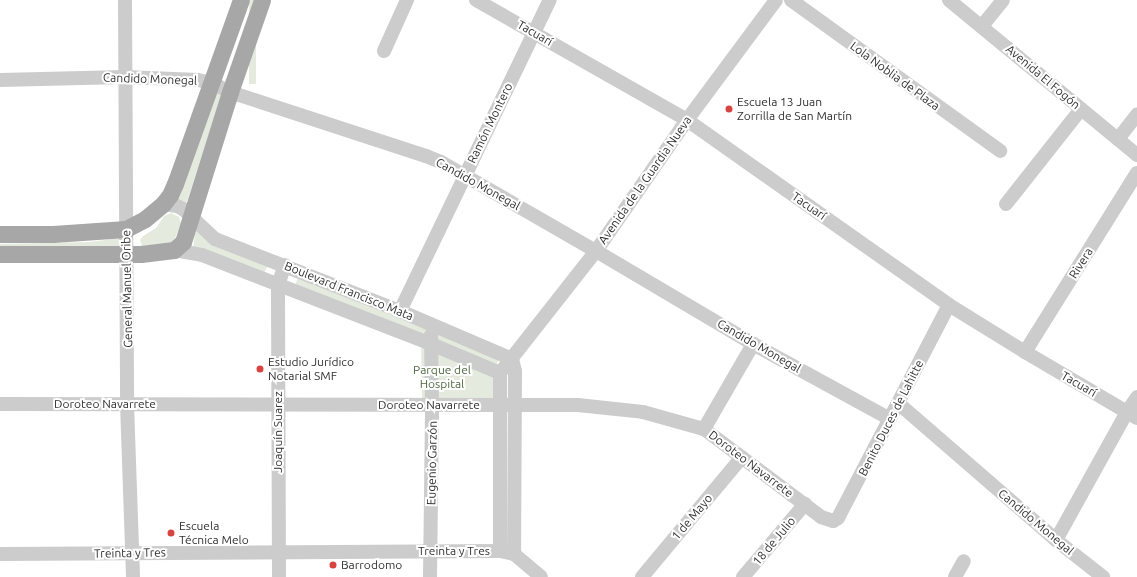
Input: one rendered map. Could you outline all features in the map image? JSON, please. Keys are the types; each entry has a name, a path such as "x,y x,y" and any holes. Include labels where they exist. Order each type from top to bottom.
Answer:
{"main road":[{"path":"0,234 52,234 126,229 145,219 163,204 170,195 175,184 241,0"},
{"path":"174,250 183,242 230,92 262,0"},
{"name":"Boulevard Francisco Mata","path":"0,254 127,254 159,253 174,250"}],"street":[{"name":"General Manuel Oribe","path":"124,0 127,404 133,577"},
{"path":"384,51 407,0"},
{"name":"Tacuarí","path":"476,0 687,120 949,305 1132,415"},
{"name":"Ramón Montero","path":"400,311 464,175 550,0"},
{"name":"Avenida de la Guardia Nueva","path":"500,373 596,250 687,120 776,0"},
{"name":"Lola Noblia de Plaza","path":"790,0 1000,151"},
{"name":"Avenida El Fogón","path":"950,0 1137,155"},
{"path":"982,26 1003,0"},
{"name":"Candido Monegal","path":"0,80 124,77 188,79 212,83 230,92 426,156 464,175 596,250 753,344 890,419"},
{"path":"1006,204 1081,109"},
{"path":"1118,139 1137,115"},
{"name":"Rivera","path":"1025,352 1137,173"},
{"name":"Boulevard Francisco Mata","path":"163,204 177,206 215,239 400,311 512,359"},
{"name":"Boulevard Francisco Mata","path":"174,250 202,255 431,344 500,373"},
{"name":"Joaquín Suarez","path":"280,577 278,285 285,265"},
{"name":"Benito Duces de Lahitte","path":"826,520 833,521 838,518 949,305"},
{"name":"Eugenio Garzón","path":"430,577 432,405 431,324"},
{"path":"704,429 753,344"},
{"path":"512,359 515,372 516,405 514,554 541,577"},
{"path":"500,373 500,551"},
{"path":"1056,540 1132,415 1137,398"},
{"name":"Candido Monegal","path":"898,403 1056,540 1103,577"},
{"name":"Doroteo Navarrete","path":"0,404 578,405 643,412 704,429 826,520"},
{"name":"1 de Mayo","path":"642,577 742,457"},
{"name":"18 de Julio","path":"744,577 805,504"},
{"name":"Treinta y Tres","path":"0,554 430,551 500,551 514,554"},
{"path":"955,577 964,561"}],"green space":[{"path":"249,0 256,0 256,84 249,84"},
{"path":"215,93 222,95 186,204 174,200"},
{"path":"171,213 179,217 181,223 173,243 142,246 140,240 143,236 156,228 164,216"},
{"path":"196,225 268,265 264,273 193,249"},
{"path":"120,238 120,247 0,249 0,244 89,242"},
{"path":"298,278 499,358 497,364 295,285"},
{"name":"Parque del Hospital","path":"421,345 495,376 494,398 422,398"}],"place":[{"name":"Escuela 13 Juan Zorrilla de San Martín","path":"729,109"},
{"name":"Estudio Jurídico Notarial SMF","path":"260,369"},
{"name":"Escuela Técnica Melo","path":"171,533"},
{"name":"Barrodomo","path":"333,565"}]}
